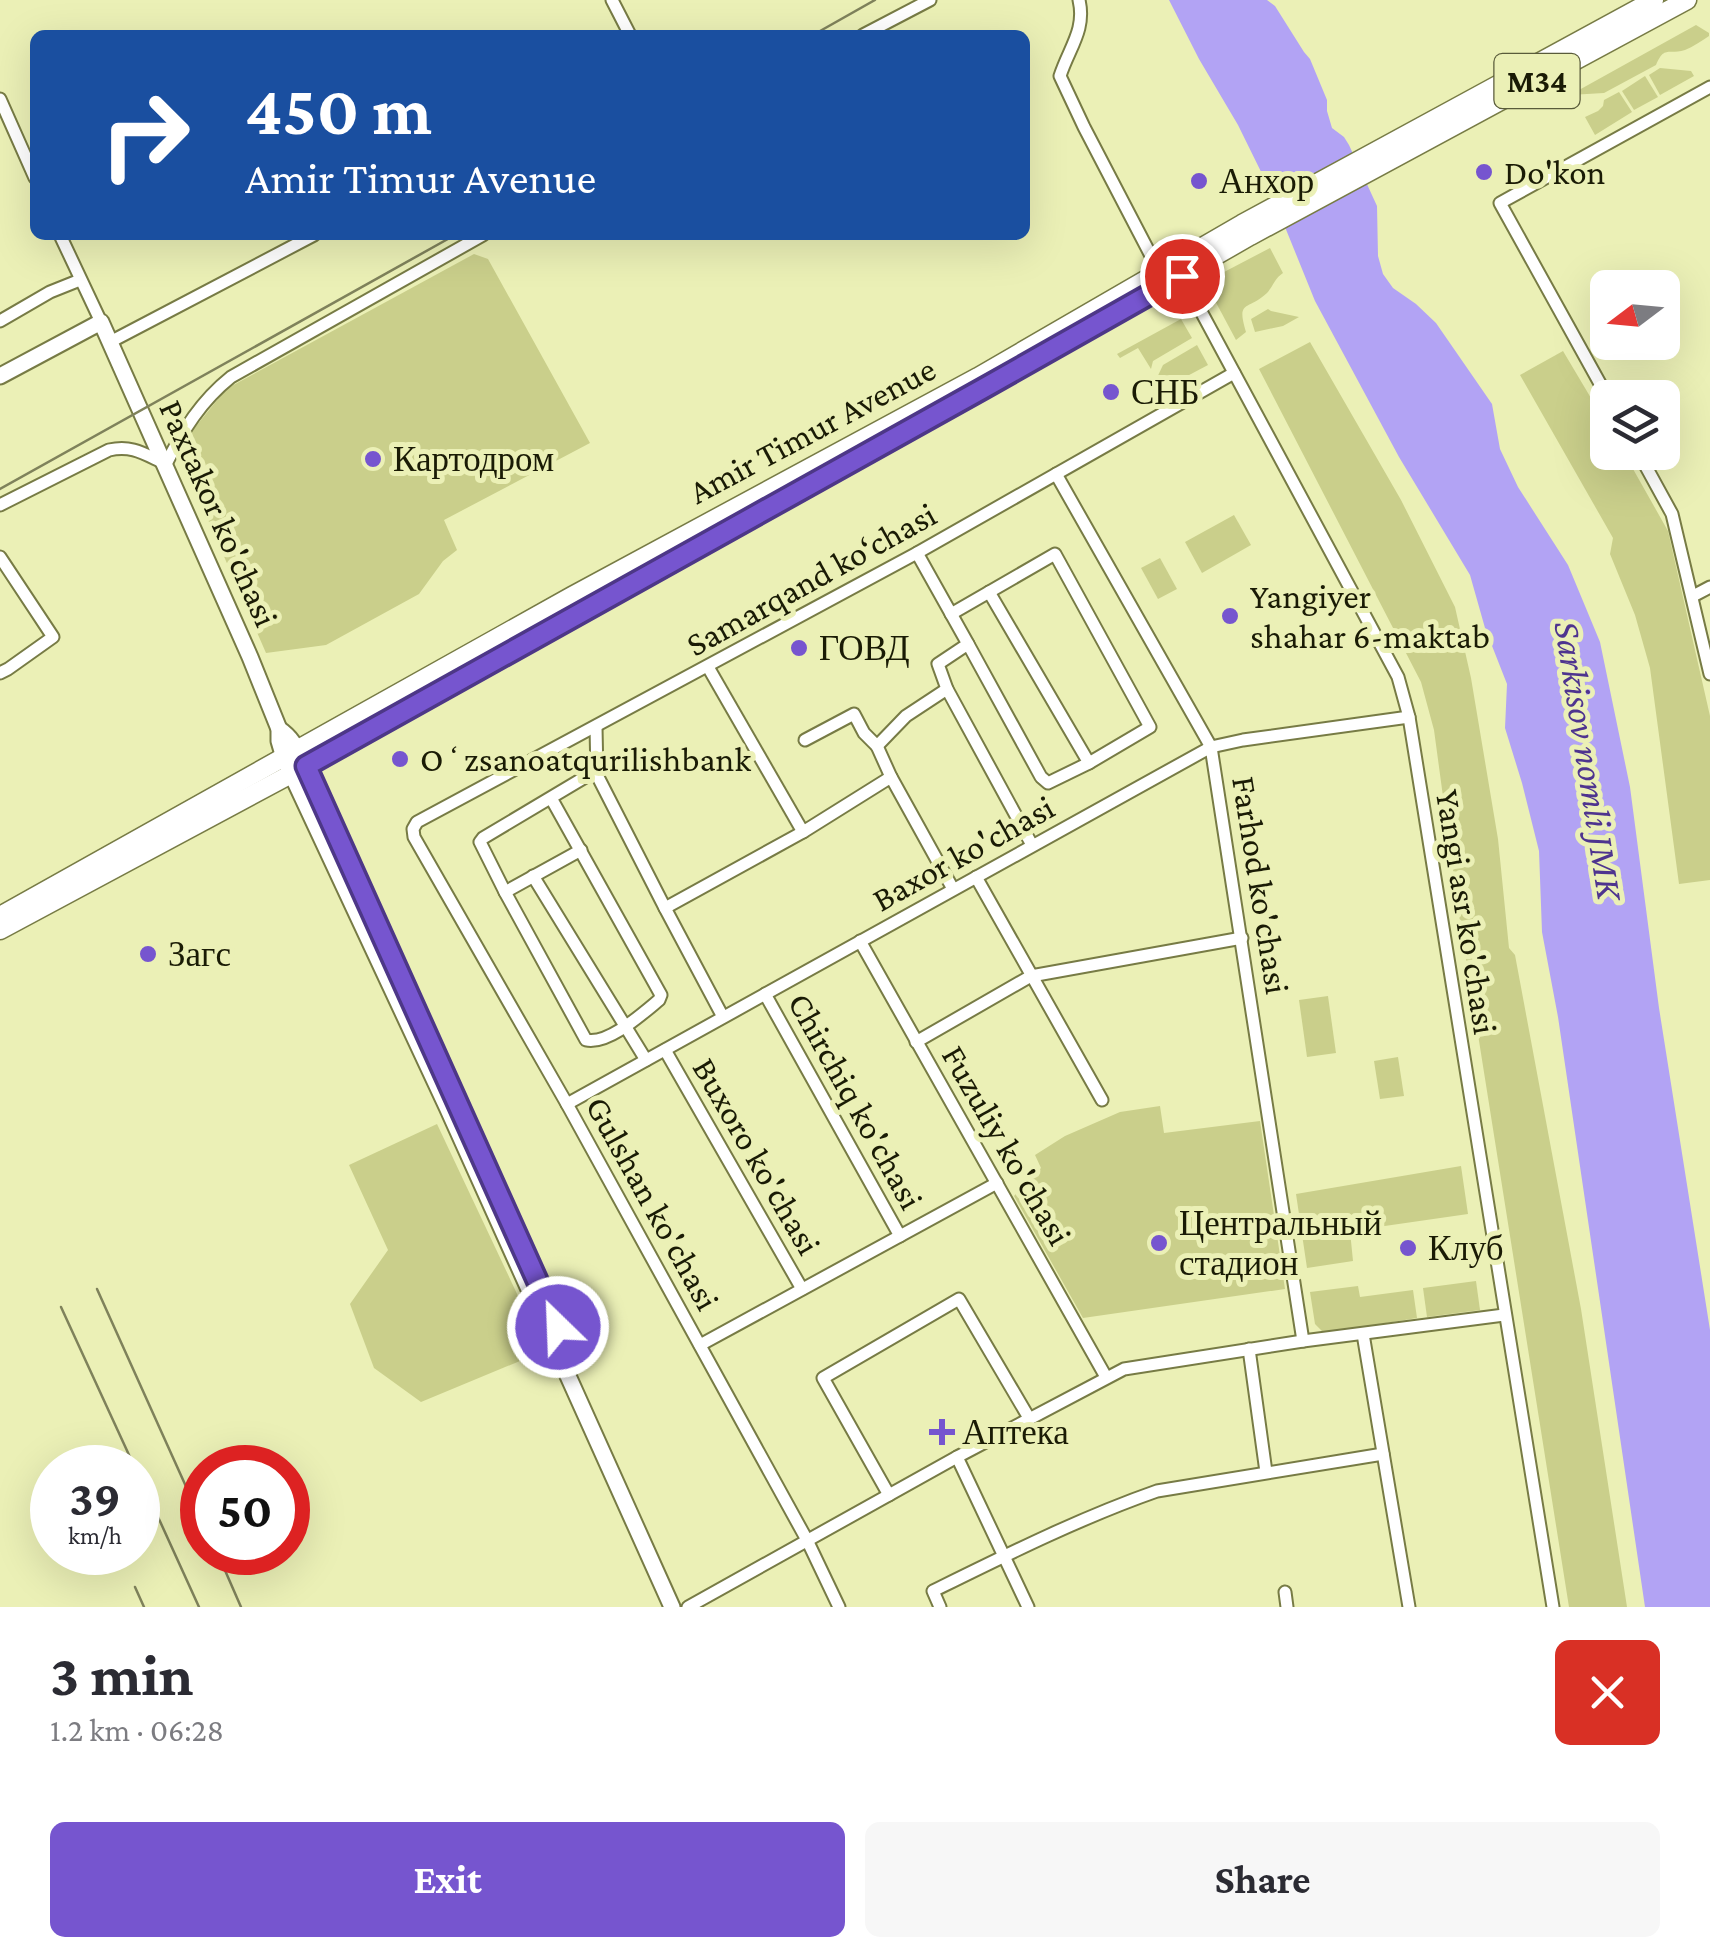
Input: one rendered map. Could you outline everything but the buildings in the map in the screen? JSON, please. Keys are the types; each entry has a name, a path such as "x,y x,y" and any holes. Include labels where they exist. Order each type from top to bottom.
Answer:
{"highway":[{"name":"Amir Timur Avenue","path":"0,930 1160,273 1384,155 1654,0"},
{"name":"Amir Timur Avenue","path":"1384,155 1687,0"},
{"name":"Amir Timur Avenue","path":"577,604 1182,276 1246,230"},
{"name":"Amir Timur Avenue","path":"0,916 294,762"}],"main road":[{"name":"Paxtakor ko'chasi","path":"101,322 279,730 288,735 294,762 672,1607"},
{"path":"0,376 101,322"},
{"name":"Paxtakor ko'chasi","path":"294,762 686,1607"}],"street":[{"path":"612,0 627,30"},
{"path":"873,30 930,0"},
{"path":"1078,0 1082,22 1060,76 1160,273"},
{"path":"1598,380 1500,204 1710,87"},
{"path":"0,99 30,167"},
{"path":"62,240 101,322"},
{"path":"110,342 304,240"},
{"path":"0,505 109,450 137,450 166,464 189,421 232,376 474,240"},
{"name":"Yangi asr ko'chasi","path":"1182,276 1398,677 1409,717 1553,1607"},
{"path":"0,321 50,292 80,280"},
{"name":"Samarqand ko‘chasi","path":"413,829 416,822 918,552 1234,374"},
{"path":"1648,470 1672,514 1710,674"},
{"name":"Farhod ko'chasi","path":"1056,474 1211,747 1304,1341"},
{"path":"918,552 951,614 1041,777 1048,783 1150,727 1054,554 951,614"},
{"path":"0,557 53,638 0,673"},
{"path":"1693,596 1710,588"},
{"path":"989,592 1089,762"},
{"path":"968,644 938,664 948,690 1032,846"},
{"path":"708,667 803,832"},
{"path":"877,746 906,716 948,690"},
{"path":"805,740 854,714 877,746 954,889"},
{"name":"Baxor ko'chasi","path":"567,1104 1211,747 1409,717"},
{"path":"596,727 598,775 724,1017"},
{"path":"551,798 661,995 626,1026 595,1042 586,1040 480,842 482,838 588,776 598,775"},
{"path":"665,908 803,832 891,777"},
{"name":"Gulshan ko'chasi","path":"413,829 414,837 808,1540 838,1607"},
{"path":"505,892 580,850"},
{"path":"533,876 646,1060"},
{"path":"976,877 1102,1100"},
{"path":"916,1042 1031,976 1242,938"},
{"name":"Fuzuliy ko'chasi","path":"860,941 1106,1376"},
{"name":"Chirchiq ko'chasi","path":"765,994 900,1236"},
{"name":"Buxoro ko'chasi","path":"664,1050 802,1289"},
{"path":"700,1345 997,1183"},
{"path":"889,1495 823,1378 959,1299 1029,1418"},
{"path":"686,1607 1124,1369 1504,1316"},
{"path":"1363,1334 1409,1607"},
{"path":"1249,1349 1266,1472"},
{"path":"940,1607 933,1591 1134,1499 1266,1472 1383,1454"},
{"path":"957,1457 1028,1607"},
{"path":"1285,1592 1288,1607"}],"green space":[{"path":"1696,25 1709,36 1685,50 1664,53 1656,65 1604,93 1570,95"},
{"path":"1660,68 1691,71 1694,76 1660,95 1649,75"},
{"path":"1645,76 1658,97 1634,110 1622,91"},
{"path":"1619,92 1632,112 1595,135 1585,117"},
{"path":"1270,248 1283,273 1267,293 1243,310 1246,332 1236,340 1205,282"},
{"name":"Картодром","path":"474,254 488,259 590,443 444,520 457,550 443,561 419,594 326,645 266,653 189,476 184,441 226,389"},
{"path":"1268,309 1299,317 1283,326 1255,332 1251,319"},
{"path":"1181,319 1192,338 1153,361 1151,369 1138,348 1120,358 1117,354"},
{"path":"1310,342 1401,500 1455,607 1498,839 1509,948 1515,955 1581,1309 1627,1607 1569,1607 1459,915 1434,730 1421,682 1259,369"},
{"path":"1197,345 1208,365 1159,391 1154,384 1163,365"},
{"path":"1563,351 1590,396 1590,470 1634,470 1668,531 1710,716 1710,880 1679,884 1650,668 1635,615 1610,554 1613,538 1520,375"},
{"path":"1234,515 1251,545 1202,573 1185,542"},
{"path":"1160,558 1177,589 1158,599 1141,568"},
{"path":"1328,996 1336,1053 1307,1057 1299,1000"},
{"path":"1398,1057 1404,1096 1380,1099 1374,1061"},
{"name":"Центральный стадион","path":"1160,1106 1164,1133 1260,1121 1285,1289 1083,1318 1014,1196 1041,1168 1035,1155 1065,1136 1120,1112"},
{"path":"437,1124 544,1351 421,1402 374,1368 350,1304 388,1250 349,1165"},
{"path":"1461,1166 1468,1214 1350,1231 1353,1261 1307,1268 1296,1194"},
{"path":"1476,1281 1480,1310 1427,1317 1423,1288"},
{"path":"1358,1286 1360,1297 1413,1290 1417,1318 1324,1333 1315,1324 1310,1292"}],"water":[{"name":"Sarkisov nomli JMK","path":"1169,0 1267,0 1275,6 1310,59 1327,100 1332,128 1349,145 1377,206 1378,256 1383,274 1393,288 1436,323 1492,404 1500,449 1518,487 1568,565 1600,642 1630,787 1659,1008 1710,1330 1710,1607 1645,1607 1542,932 1539,851 1505,728 1507,684 1470,575 1399,457 1315,301 1270,190"}],"railway":[{"path":"822,30 875,0"},
{"path":"0,489 446,240"},
{"path":"97,1289 180,1473"},
{"path":"61,1307 124,1445"},
{"path":"160,1521 199,1607"},
{"path":"227,1575 241,1607"},
{"path":"135,1587 144,1607"}],"place":[{"name":"Do'kon","path":"1484,172"},
{"name":"Анхор","path":"1199,181"},
{"name":"СНБ","path":"1111,392"},
{"name":"Картодром","path":"373,459"},
{"name":"Yangiyer shahar 6-maktab","path":"1230,616"},
{"name":"ГОВД","path":"799,648"},
{"name":"Oʻzsanoatqurilishbank","path":"400,759"},
{"name":"Загс","path":"148,954"},
{"name":"Центральный стадион","path":"1159,1243"},
{"name":"Клуб","path":"1408,1248"},
{"name":"Аптека","path":"942,1432"}],"route":[{"path":"558,1327 306,766 1182,276"}]}
